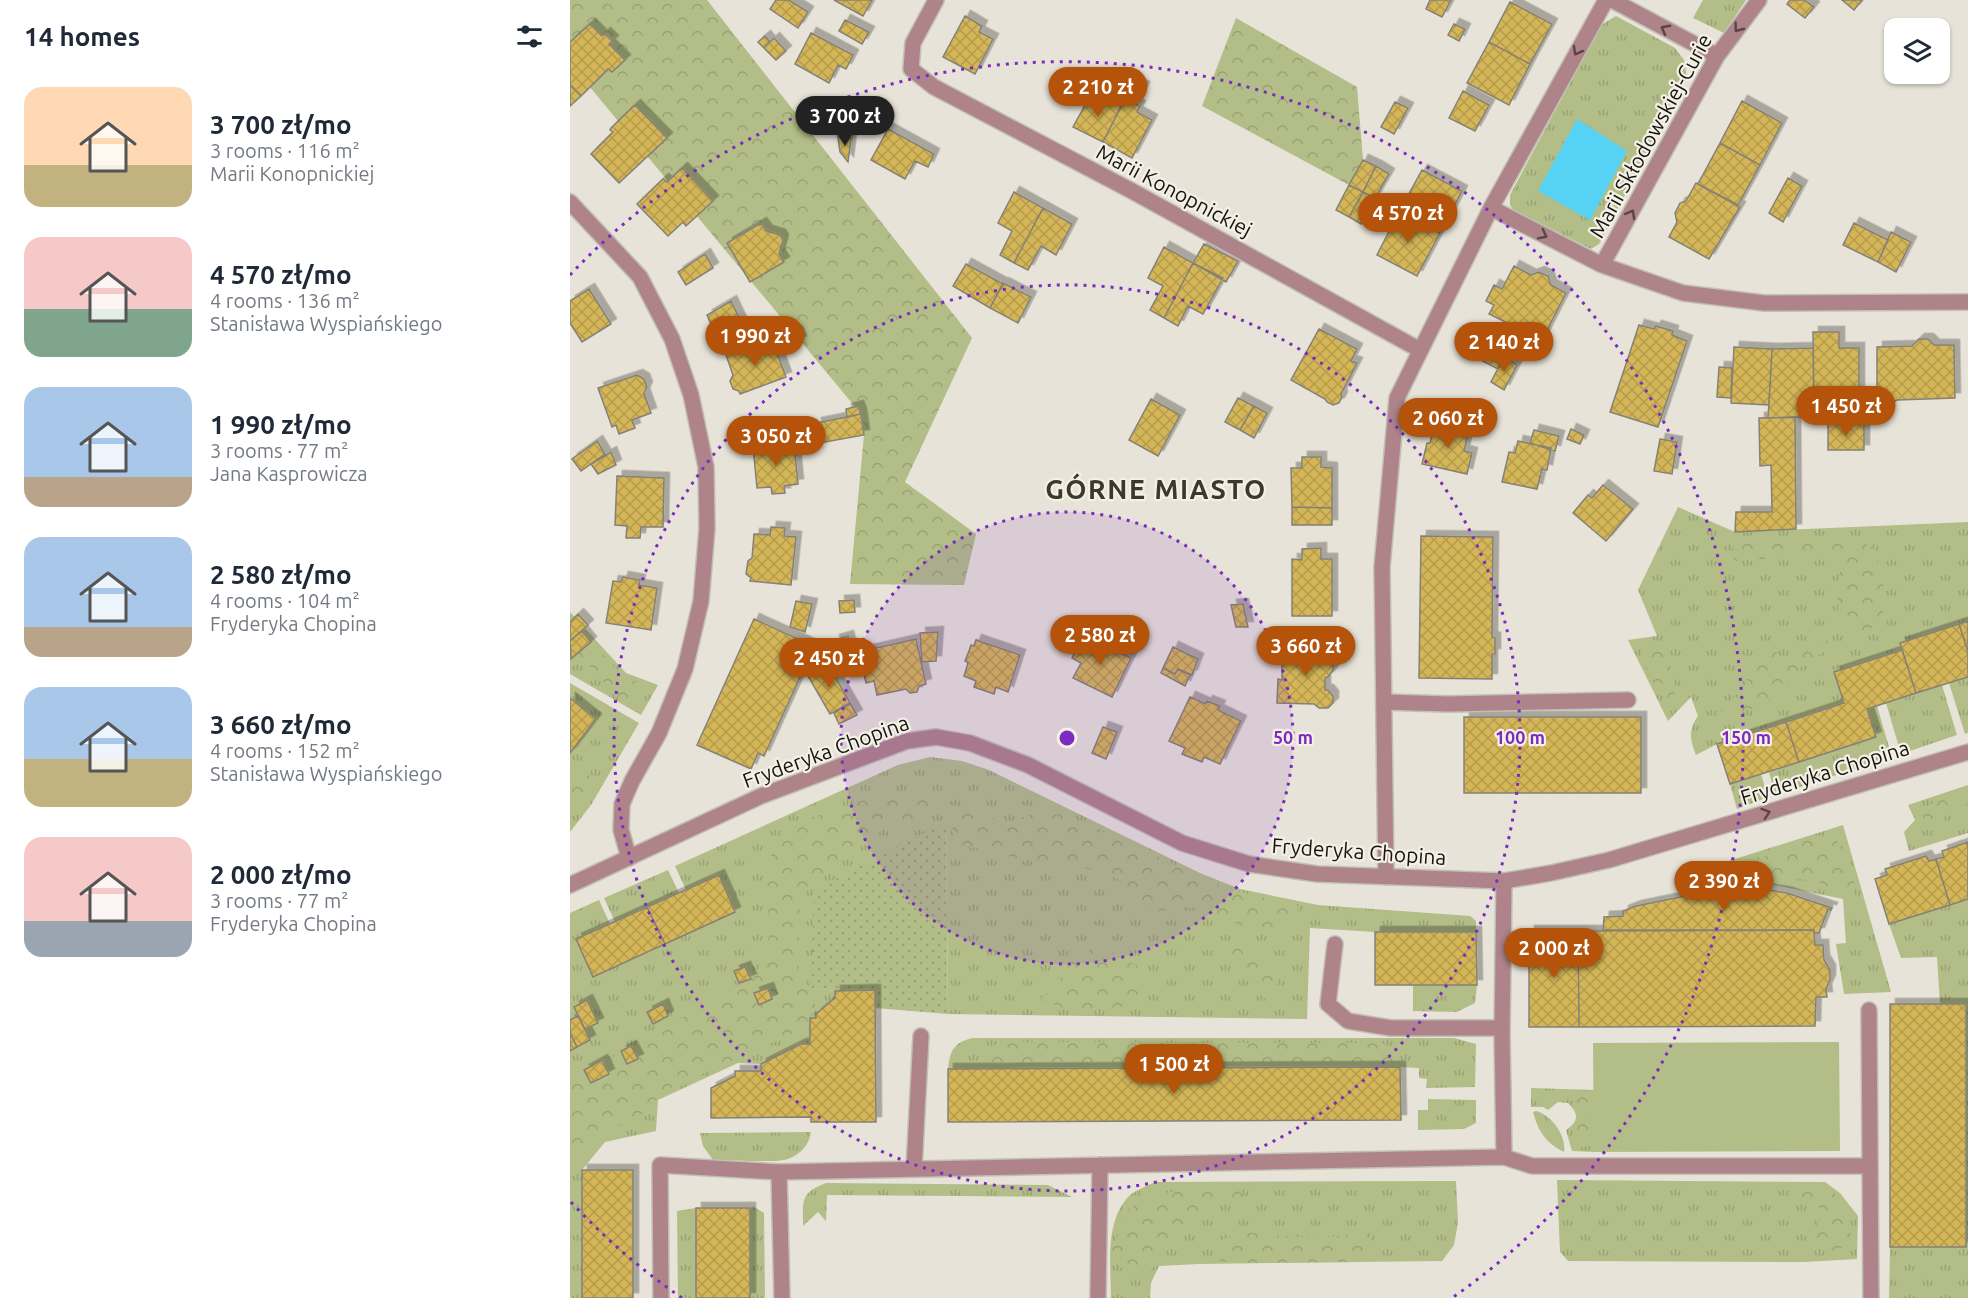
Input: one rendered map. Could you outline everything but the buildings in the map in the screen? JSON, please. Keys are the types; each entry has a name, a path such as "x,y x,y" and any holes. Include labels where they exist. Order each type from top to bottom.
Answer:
{"street":[{"name":"Marii Konopnickiej","path":"936,0 913,42 911,69 934,87 1132,191 1420,350"},
{"path":"1386,878 1382,567 1397,398 1491,208 1606,0"},
{"path":"1611,0 1717,56"},
{"name":"Marii Skłodowskiej-Curie","path":"1602,265 1717,56 1759,0"},
{"path":"570,202 639,278 672,339 691,396 706,466 707,528 701,602 685,669 659,733 622,804 621,830 629,858"},
{"path":"1491,208 1602,265 1683,292 1764,303 1968,302"},
{"path":"1384,702 1448,704 1628,700"},
{"name":"Fryderyka Chopina","path":"570,885 761,796 907,741 936,737 970,743 1028,765 1182,843 1250,864 1317,874 1504,881 1609,860 1968,752"},
{"path":"1504,881 1502,1028 1504,1157"},
{"path":"1335,944 1328,1004 1348,1021 1391,1028 1502,1028"},
{"path":"1869,1010 1871,1298"},
{"path":"914,1169 921,1036"},
{"path":"661,1298 660,1165 779,1172 1504,1157 1532,1166 1870,1166"},
{"path":"1098,1298 1100,1165"},
{"path":"779,1172 782,1298"}],"green space":[{"path":"570,0 707,0 972,338 905,482 976,534 964,585 850,584 864,435 861,414 570,63"},
{"path":"1703,0 1746,0 1724,33 1693,18"},
{"path":"1616,16 1675,48 1684,60 1687,78 1599,244 1591,249 1513,210 1510,205 1510,195 1601,25"},
{"path":"1236,18 1357,87 1363,160 1349,185 1202,106"},
{"path":"1678,507 1735,532 1968,522 1968,621 1900,643 1902,650 1834,672 1844,703 1717,744 1696,755 1691,735 1698,716 1691,697 1668,721 1628,640 1657,636 1638,590"},
{"path":"1765,537 1796,539 1853,537 1875,549 1883,581 1883,619 1857,639 1842,628 1837,600 1841,563 1836,552 1805,549 1775,558 1734,561 1733,547 1739,540"},
{"path":"570,612 626,673 658,685 641,715 570,674"},
{"path":"570,617 615,668 648,691 644,699 634,706 622,699 570,647"},
{"path":"1832,641 1838,647 1808,661 1783,689 1769,700 1745,712 1719,718 1722,709 1745,685 1759,652 1776,651 1783,669 1819,642"},
{"path":"1660,646 1674,679 1673,700 1666,697 1656,686 1640,649"},
{"path":"1968,677 1968,733 1965,734 1949,683"},
{"path":"570,683 639,723 591,805 570,832 570,753 596,719 570,698"},
{"path":"1942,685 1957,735 1901,754 1886,703"},
{"path":"1877,706 1892,757 1775,795 1769,772 1876,737 1867,709"},
{"path":"930,757 962,761 989,770 1200,873 1240,889 1318,905 1470,916 1476,921 1476,932 1375,932 1310,928 1307,1019 948,1014 946,823 812,988 835,991 835,998 816,1014 816,1018 810,1018 810,1044 801,1044 761,1064 738,1063 658,1100 656,1131 605,1142 582,1170 582,1298 570,1298 570,913 599,900 610,924 576,939 594,976 735,912 719,875 686,890 675,866 898,765"},
{"path":"581,770 594,779 590,789 570,817 573,787"},
{"path":"1761,774 1768,797 1737,809 1730,784"},
{"path":"1968,785 1968,833 1909,851 1904,832 1915,820 1908,805"},
{"path":"922,791 937,803 931,817 892,824 829,869 801,897 797,974 816,1006 803,1029 665,1091 641,1115 588,1142 570,1166 570,1081 630,1048 651,1041 704,1002 747,981 760,967 769,936 767,872 774,845 813,817 871,798"},
{"path":"1968,792 1968,805 1953,807 1943,819 1941,828 1932,828 1923,819 1927,807 1933,803 1946,797"},
{"path":"972,812 1010,823 1033,813 1066,815 1228,889 1298,906 1297,920 1284,929 1250,928 1187,907 1154,912 1134,900 1125,882 1089,869 1042,864 954,843 952,829 959,816"},
{"path":"946,822 948,1014 875,1008 875,990 835,991 811,988 814,890"},
{"path":"1843,825 1891,992 1844,994 1836,944 1846,943 1843,899 1700,870"},
{"path":"1825,836 1836,839 1843,852 1852,875 1855,897 1847,898 1816,881 1727,871 1740,863"},
{"path":"668,870 679,893 615,922 604,898"},
{"path":"1968,899 1968,1298 1889,1298 1890,1247 1965,1247 1966,1004 1940,1004 1937,957 1901,958 1889,924"},
{"path":"1098,945 1138,966 1148,1000 1131,1007 1063,1008 1041,999 1055,986 1073,960"},
{"path":"1240,946 1265,959 1277,983 1269,1003 1255,989 1253,972 1224,959 1229,952"},
{"path":"1413,985 1477,985 1475,1003 1457,1012 1413,1011"},
{"path":"972,1038 1454,1038 1476,1044 1475,1087 1426,1088 1427,1079 1419,1078 1419,1068 1400,1067 948,1069 954,1048 961,1042"},
{"path":"1007,1042 1381,1043 1399,1050 1394,1062 987,1063 994,1045"},
{"path":"1839,1042 1840,1151 1594,1152 1593,1043"},
{"path":"1531,1088 1594,1090 1594,1152 1572,1151 1566,1130 1573,1124 1576,1114 1568,1103 1558,1102 1548,1110 1543,1107 1531,1107"},
{"path":"1579,1093 1591,1095 1590,1134 1586,1146 1578,1148 1574,1138 1580,1117 1571,1097"},
{"path":"1428,1099 1476,1100 1476,1123 1464,1129 1418,1130 1418,1110 1428,1110"},
{"path":"1536,1111 1548,1117 1557,1127 1563,1140 1564,1152 1552,1145 1540,1131 1533,1112"},
{"path":"811,1132 806,1145 797,1154 788,1159 764,1161 713,1160 703,1146 700,1133"},
{"path":"1557,1180 1825,1182 1840,1193 1858,1216 1857,1259 1804,1262 1568,1261 1560,1252"},
{"path":"1456,1181 1458,1223 1454,1245 1442,1261 1159,1266 1151,1283 1150,1298 1111,1298 1110,1258 1116,1217 1130,1195 1155,1182"},
{"path":"826,1183 1048,1185 1072,1197 827,1195 826,1221 818,1212 803,1226 803,1204 807,1194"},
{"path":"1793,1185 1823,1186 1830,1190 1845,1208 1850,1224 1851,1240 1839,1250 1825,1251 1811,1240 1822,1213 1817,1202 1788,1194"},
{"path":"1198,1188 1242,1192 1245,1200 1215,1206 1178,1232 1161,1251 1154,1267 1142,1276 1119,1267 1112,1249 1128,1209 1162,1194"},
{"path":"754,1207 764,1213 765,1298 750,1298 750,1208"},
{"path":"696,1208 696,1298 678,1298 677,1211"},
{"path":"1246,1232 1308,1237 1370,1233 1377,1255 1362,1262 1245,1263 1221,1261 1215,1256 1220,1240"}],"water":[{"path":"1577,119 1627,151 1590,220 1538,191"}],"district":[{"name":"GÓRNE MIASTO","path":"1156,490"}]}
